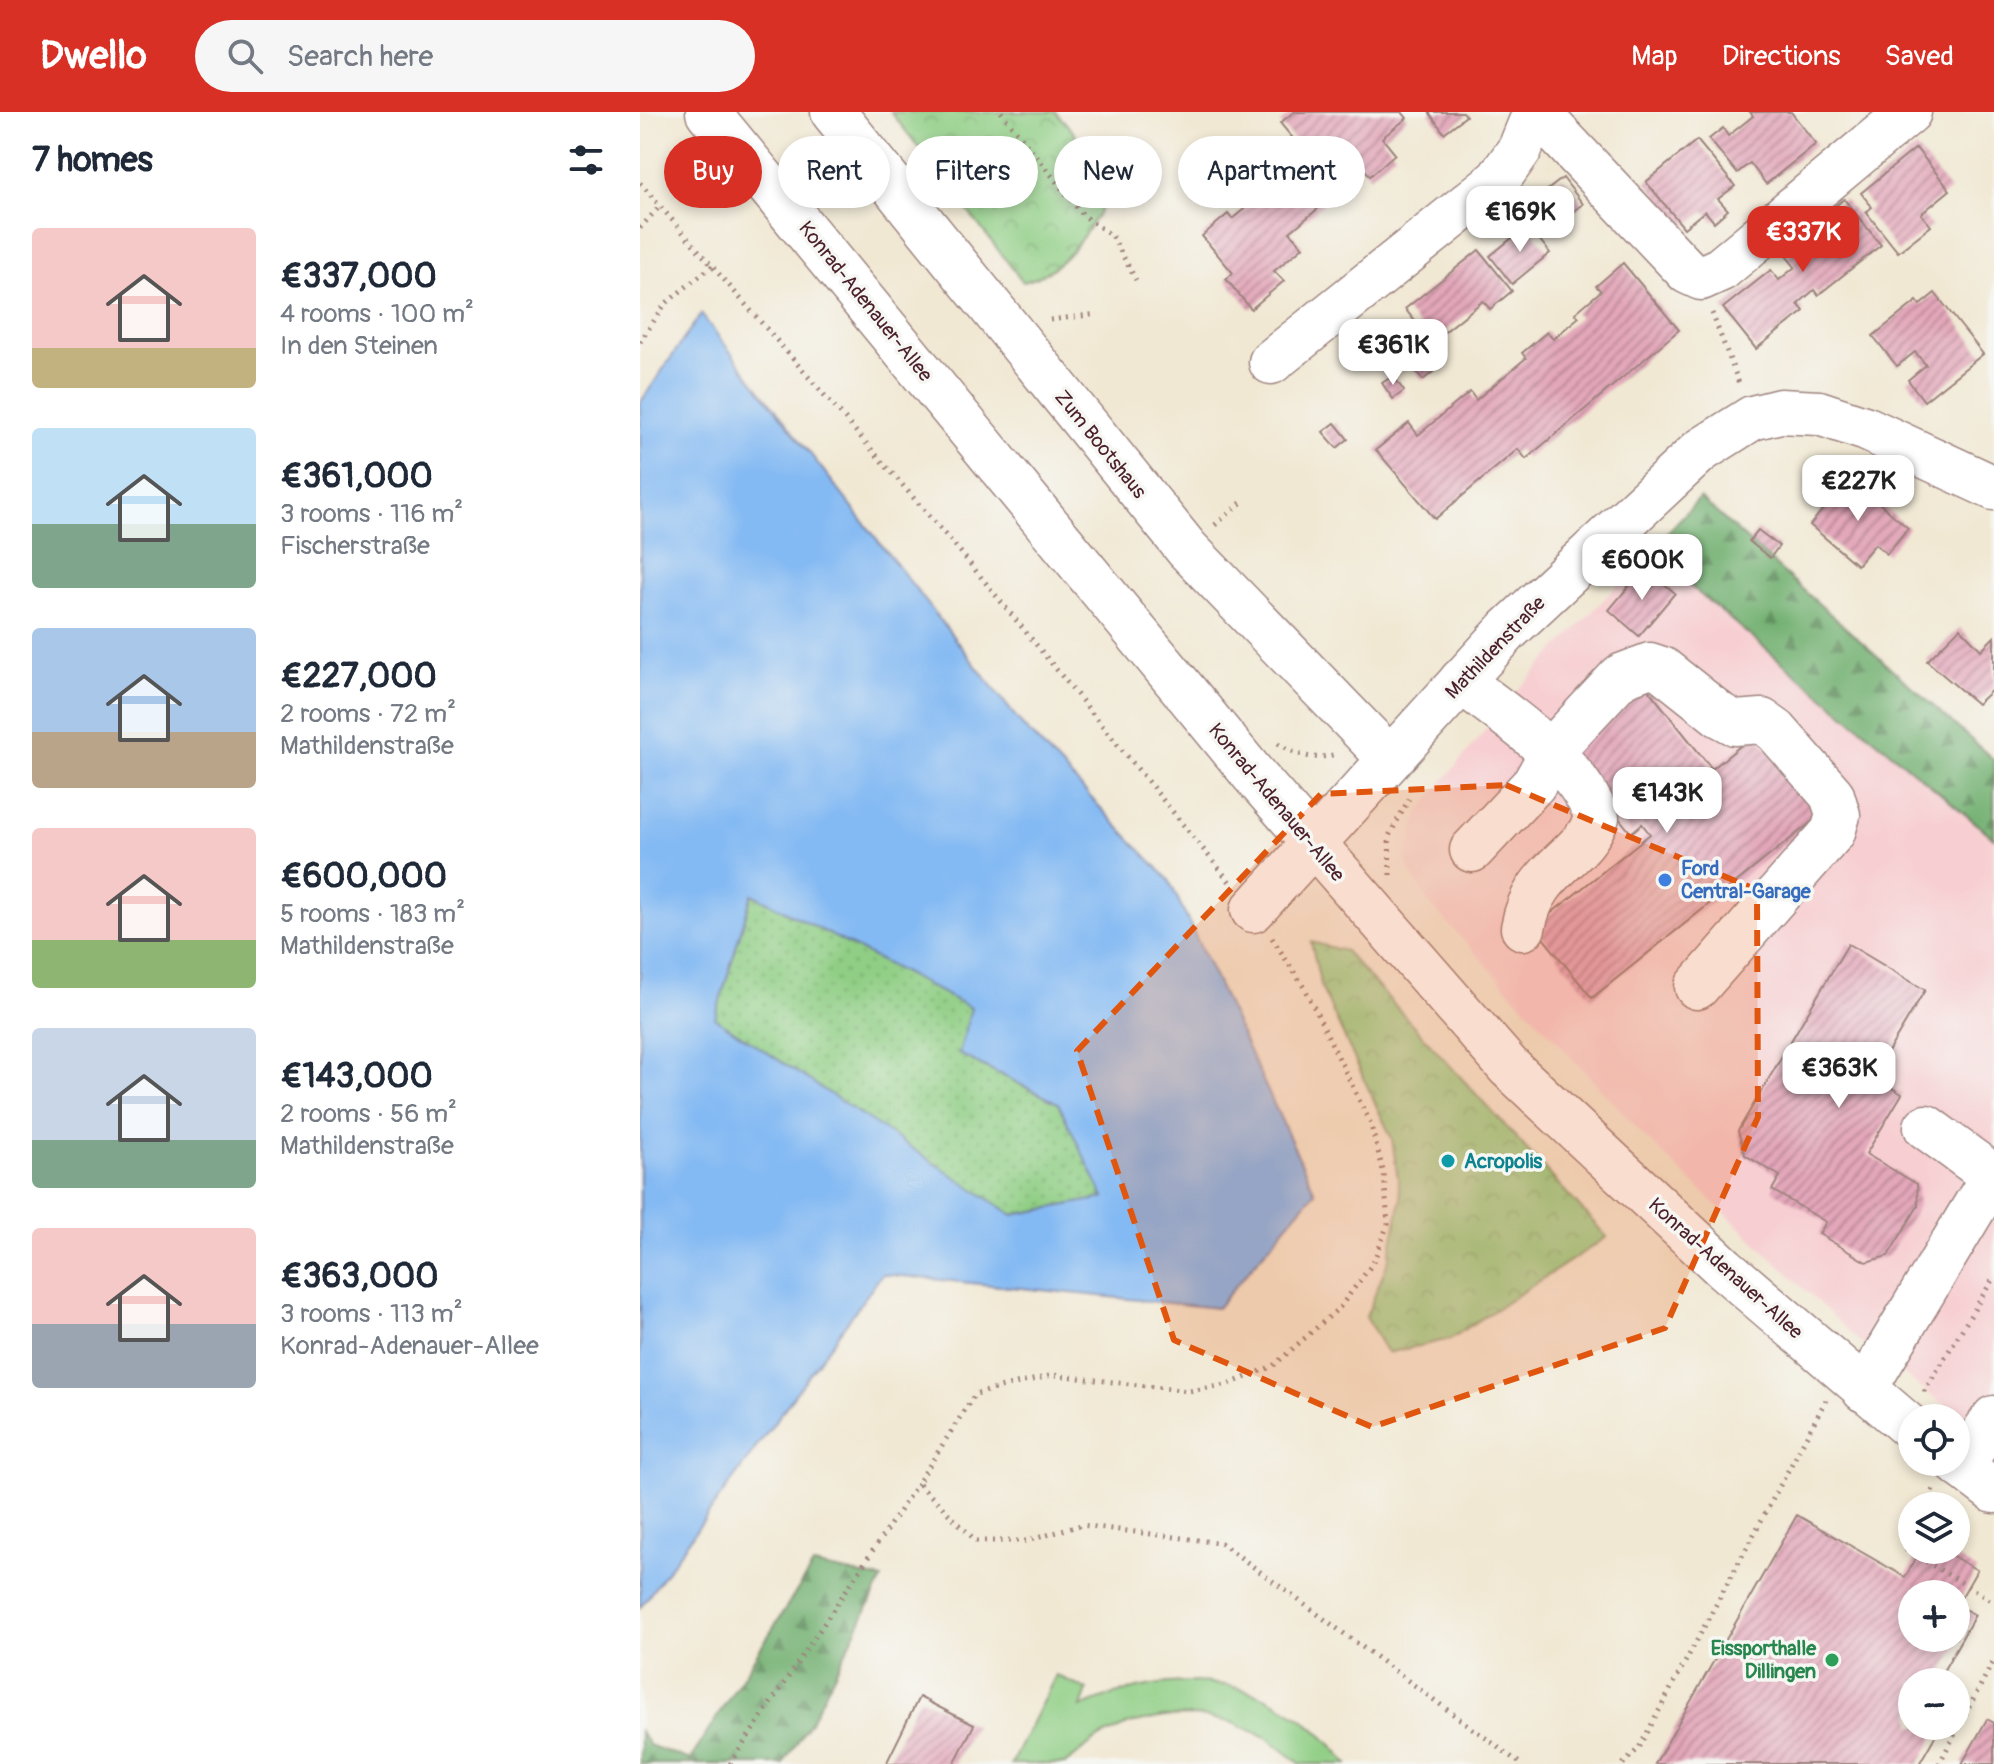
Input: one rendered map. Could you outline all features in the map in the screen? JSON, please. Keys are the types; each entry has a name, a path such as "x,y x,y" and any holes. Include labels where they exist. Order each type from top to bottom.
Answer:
{"street":[{"name":"Konrad-Adenauer-Allee","path":"708,112 1315,846 1509,1067 1724,1268 1898,1418"},
{"name":"Zum Bootshaus","path":"833,112 1187,549 1376,744"},
{"path":"1271,362 1498,180 1520,149 1536,112 1688,272 1701,278 1721,269 1909,112"},
{"name":"Mathildenstraße","path":"1253,910 1315,846 1376,744 1456,687 1575,565 1700,451 1752,418 1780,411 1819,413 1867,429 1994,488"},
{"path":"1472,850 1534,784 1552,753 1621,676 1650,665 1662,669 1735,723 1762,721 1776,731 1832,795 1838,815 1833,832 1697,987"},
{"path":"1456,687 1552,753 1592,803 1597,817 1592,832 1543,879 1526,907 1523,928"},
{"path":"1852,1381 1993,1176 1926,1127"},
{"path":"1970,1473 1994,1418"}],"path":[{"path":"1001,112 1083,215 1112,236 1136,280"},
{"path":"640,183 958,549 1253,910 1305,989 1370,1122 1384,1174 1388,1224 1373,1263 1340,1307 1273,1366 1227,1385 1189,1391 1053,1375 975,1394 730,1764"},
{"path":"640,228 661,205"},
{"path":"640,342 665,304 713,265"},
{"path":"1701,278 1752,418"},
{"path":"1267,735 1302,757 1319,759 1376,744"},
{"path":"1921,1404 1994,1277"},
{"path":"1623,1764 1639,1748 1852,1381"},
{"path":"918,1483 976,1541 1027,1541 1081,1525 1221,1543 1521,1764"},
{"path":"1930,1564 1994,1602"},
{"path":"1939,1764 1994,1660"}],"highlighted area":[{"path":"1506,785 1757,890 1758,1117 1665,1328 1372,1427 1174,1340 1077,1051 1321,794"}],"shaded area":[{"path":"1649,552 1994,838 1994,1442 1970,1424 1970,1404 1943,1404 1861,1343 1648,1140 1427,901 1405,861 1419,811 1516,692"}],"green space":[{"path":"891,112 1055,112 1076,136 1054,136 1054,208 1102,208 1061,262 1023,282 966,208 1038,208 1038,136 910,136"},
{"path":"1700,498 1994,760 1994,838 1649,552"},
{"path":"752,893 972,1008 959,1054 1058,1103 1105,1198 1013,1215 714,1018"},
{"path":"1311,942 1345,951 1607,1237 1450,1339 1387,1353 1366,1317 1389,1259 1401,1199 1392,1139 1321,987"},
{"path":"813,1565 882,1579 812,1719 783,1764 640,1764 640,1731 649,1745 690,1760"},
{"path":"1056,1675 1087,1690 1081,1707 1118,1693 1191,1682 1225,1685 1259,1695 1290,1711 1320,1734 1348,1764 1301,1764 1266,1737 1234,1723 1199,1716 1164,1717 1129,1724 1097,1739 1065,1764 1011,1764"}],"water":[{"path":"701,314 1023,726 1169,880 1315,1192 1217,1308 882,1274 640,1608 640,403","holes":["752,894 971,1008 959,1054 1058,1103 1104,1198 1013,1215 715,1018"]}],"building":[{"path":"1294,112 1402,112 1407,118 1382,138 1395,154 1370,176 1365,170 1365,136 1291,136 1280,123"},
{"path":"1429,112 1463,112 1466,116 1444,133"},
{"path":"1750,112 1791,112 1816,144 1766,184 1750,163 1737,173 1709,139 1723,128 1728,136 1753,116"},
{"path":"1697,140 1735,186 1718,199 1728,210 1714,222 1705,211 1684,228 1646,182"},
{"path":"1916,148 1950,190 1921,214 1931,226 1898,252 1866,212 1872,207 1861,193"},
{"path":"1563,178 1583,204 1547,232 1527,206"},
{"path":"1844,199 1881,245 1818,295 1814,290 1798,304 1804,311 1756,349 1723,308 1771,270 1779,280 1795,267 1787,257 1801,246 1795,239"},
{"path":"1245,208 1319,208 1290,232 1303,247 1274,271 1284,281 1251,309 1226,279 1233,273 1202,236 1228,214 1232,219"},
{"path":"1528,225 1550,253 1512,284 1490,256"},
{"path":"1479,250 1512,291 1490,309 1483,301 1432,342 1405,309"},
{"path":"1623,263 1679,330 1526,459 1518,449 1435,519 1376,450 1409,423 1418,435 1470,392 1476,400 1526,358 1522,353 1547,332 1553,339 1579,317 1575,313 1601,291 1596,286"},
{"path":"1935,293 1983,354 1924,401 1908,380 1926,365 1915,352 1897,366 1873,336 1917,301 1920,305"},
{"path":"1425,337 1445,362 1423,380 1403,355"},
{"path":"1393,376 1404,391 1393,399 1382,383"},
{"path":"1335,423 1348,439 1337,448 1323,432"},
{"path":"1849,477 1908,528 1887,554 1875,544 1857,565 1810,525"},
{"path":"1758,530 1779,546 1770,558 1749,541"},
{"path":"1645,567 1675,593 1639,636 1609,610"},
{"path":"1960,628 1981,650 1994,637 1994,688 1977,704 1927,661"},
{"name":"Ford Central-Garage","path":"1643,683 1712,769 1755,734 1820,815 1592,998 1534,927 1650,834 1642,824 1631,833 1563,748"},
{"path":"1848,944 1925,990 1873,1077 1902,1094 1866,1154 1917,1184 1918,1206 1888,1256 1866,1262 1819,1234 1826,1222 1772,1190 1780,1176 1745,1155 1738,1131"},
{"name":"Eissporthalle Dillingen","path":"1797,1515 1905,1577 1913,1564 1966,1564 1977,1570 1970,1582 1898,1580 1898,1652 1954,1652 1945,1668 1898,1668 1898,1740 1933,1740 1919,1764 1655,1764"},
{"path":"919,1697 974,1725 954,1764 886,1764"},
{"path":"1987,1719 1994,1723 1994,1764 1962,1764"}],"place":[{"name":"Ford Central-Garage","path":"1665,880"},
{"name":"Acropolis","path":"1448,1161"},
{"name":"Eissporthalle Dillingen","path":"1832,1660"}]}
